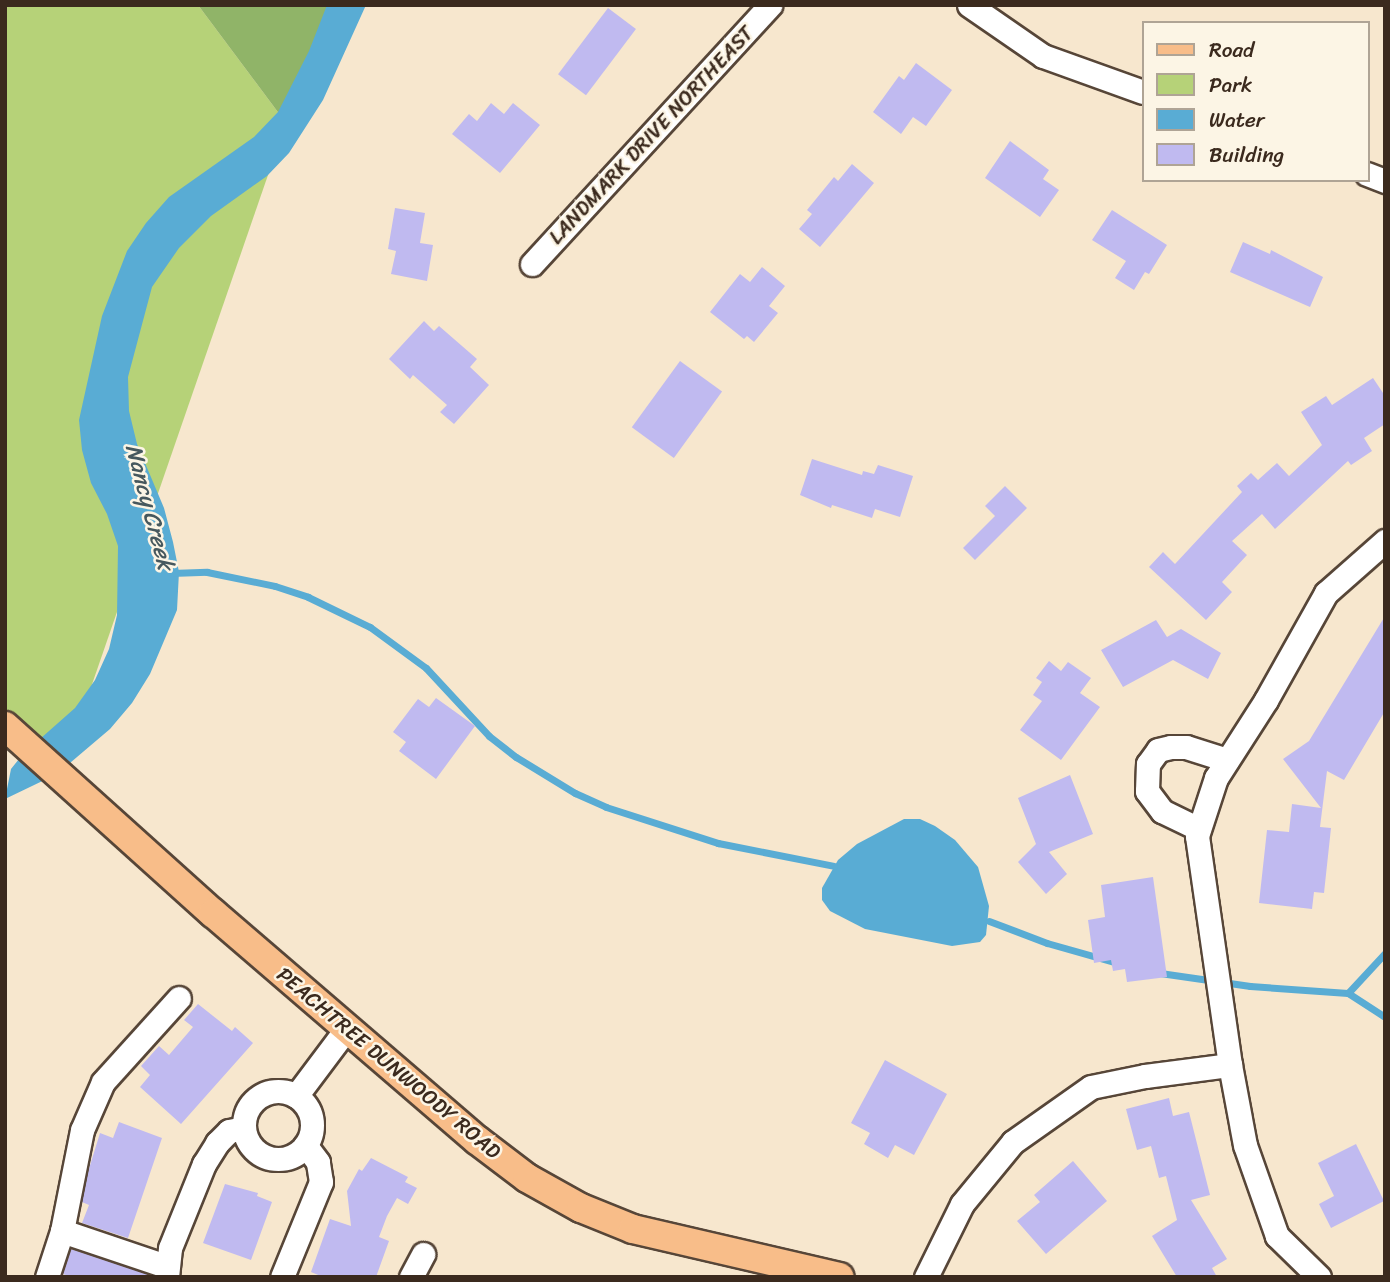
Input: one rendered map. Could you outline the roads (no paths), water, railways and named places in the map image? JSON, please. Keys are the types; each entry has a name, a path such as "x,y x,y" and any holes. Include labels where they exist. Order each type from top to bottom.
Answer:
{"main road":[{"name":"PEACHTREE DUNWOODY ROAD","path":"5,726 346,1028 477,1140 527,1178 581,1208 633,1229 840,1277"}],"street":[{"name":"LANDMARK DRIVE NORTHEAST","path":"533,264 770,5"},
{"path":"969,5 989,22 1043,56 1142,92"},
{"path":"1319,1277 1277,1236 1245,1145 1230,1065 1197,836 1216,778 1266,700 1326,593 1385,541"},
{"path":"1199,830 1162,811 1147,791 1148,764 1158,750 1171,747 1186,747 1227,760"},
{"path":"47,1277 62,1231 82,1130 103,1082 179,998"},
{"path":"296,1096 346,1028"},
{"path":"926,1277 962,1204 1013,1142 1091,1087 1145,1076 1230,1065"},
{"path":"280,1091 296,1096 307,1107 311,1118 312,1127 305,1146 290,1157 266,1157 252,1148 244,1128 246,1112 253,1101 266,1093 280,1091"},
{"path":"62,1231 167,1272 170,1248 204,1164 217,1143 229,1131 244,1128"},
{"path":"282,1277 321,1182 318,1162 305,1146"},
{"path":"411,1277 423,1254"}],"water":[{"name":"Nancy Creek","path":"327,5 366,5 323,100 289,153 267,176 211,216 179,248 152,287 128,377 129,411 137,444 164,508 173,542 179,572 177,610 150,674 132,703 110,729 57,774 5,799 11,769 23,754 75,708 95,680 109,649 117,615 118,546 107,514 91,483 82,450 79,420 102,316 127,251 146,223 169,197 254,137 278,112 309,51"},
{"path":"904,819 920,819 935,826 955,840 978,867 989,906 986,935 980,942 952,946 865,929 830,911 822,900 822,888 838,860 857,844"}],"waterway":[{"name":"Nancy Creek","path":"171,573 207,572 275,586 308,597 370,627 426,668 489,736 516,757 575,793 606,807 718,843 834,866"},
{"path":"989,921 1047,943 1118,963"},
{"path":"1348,993 1385,953"},
{"path":"1160,973 1250,986 1348,993 1385,1017"}]}
